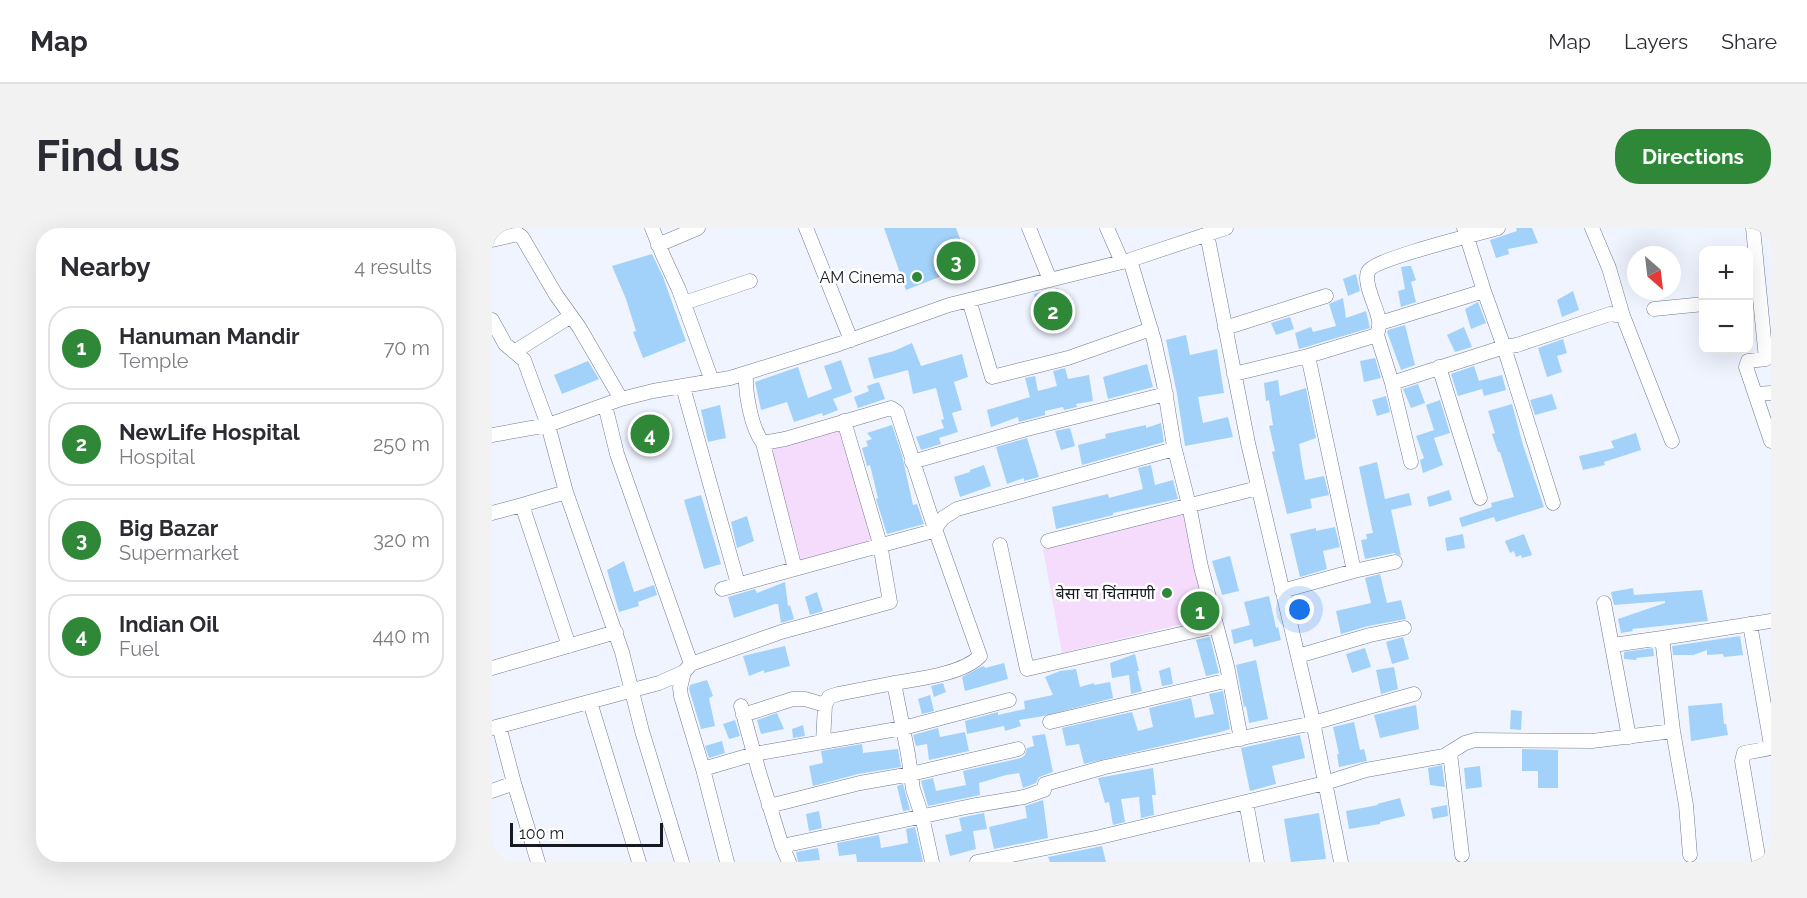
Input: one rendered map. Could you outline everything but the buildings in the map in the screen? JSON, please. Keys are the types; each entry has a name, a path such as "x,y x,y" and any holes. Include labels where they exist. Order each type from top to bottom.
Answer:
{"street":[{"path":"652,228 684,303 712,381"},
{"path":"658,245 698,228"},
{"path":"806,228 851,340"},
{"path":"1029,228 1050,280"},
{"path":"1107,228 1126,261 1151,329 1166,394 1174,449 1189,505 1241,739"},
{"path":"492,435 548,425 621,399 653,391 746,373 969,300 1126,261 1226,228"},
{"path":"1411,462 1368,283 1368,273 1382,262 1466,233 1498,228"},
{"path":"1592,228 1609,268 1623,316 1672,441"},
{"path":"1753,228 1765,278 1755,300 1768,359 1748,361 1746,367 1771,441"},
{"path":"492,240 519,231 621,399"},
{"path":"1466,233 1553,503"},
{"path":"1207,234 1258,488 1313,723 1341,862"},
{"path":"684,303 750,281"},
{"path":"1234,374 1308,356 1484,291"},
{"path":"1225,328 1326,296"},
{"path":"969,300 992,377 1068,358 1151,329"},
{"path":"1654,309 1699,304"},
{"path":"1392,383 1610,314 1623,316"},
{"path":"504,349 571,316"},
{"path":"492,320 504,349 524,360 548,425 566,492 616,632 642,731 682,862"},
{"path":"1308,356 1354,571"},
{"path":"1439,368 1480,498"},
{"path":"746,373 748,404 758,437 764,443 795,569"},
{"path":"683,387 738,585"},
{"path":"1755,394 1771,393"},
{"path":"912,462 1023,430 1166,394"},
{"path":"605,405 616,454 687,668 680,688 681,696 727,862"},
{"path":"764,443 891,408 897,412 912,462 980,656 974,662 945,672 829,697 825,705 823,742"},
{"path":"538,862 496,727 544,716 659,683 687,668 781,632 890,602 880,544 844,422"},
{"path":"722,589 935,529 943,518 957,509 1174,449"},
{"path":"1048,542 1258,488"},
{"path":"492,513 566,492"},
{"path":"522,505 569,646"},
{"path":"1000,545 1026,669 1216,626"},
{"path":"1282,591 1395,562"},
{"path":"1604,603 1629,737"},
{"path":"1612,645 1771,621"},
{"path":"1750,624 1771,747 1744,753 1742,761 1759,862"},
{"path":"1298,656 1370,635 1404,628"},
{"path":"492,668 616,632"},
{"path":"1662,638 1673,732 1686,805 1690,855"},
{"path":"1050,723 1229,680"},
{"path":"894,683 914,789 932,862"},
{"path":"782,846 1024,797 1044,790 1045,784 1105,767 1313,723 1414,694"},
{"path":"789,862 769,806 742,711 793,699 805,699 825,705"},
{"path":"703,769 754,754 903,728 1010,700"},
{"path":"590,702 639,862"},
{"path":"977,862 1100,837 1325,783 1366,770 1444,756 1465,743 1475,740 1592,741 1673,732"},
{"path":"769,806 860,783 911,774 1018,749"},
{"path":"1450,753 1462,855"},
{"path":"492,790 514,783"},
{"path":"1246,802 1254,861"}],"shaded area":[{"path":"842,430 873,540 801,560 770,448"},
{"path":"1185,511 1207,618 1062,653 1043,549"}],"place":[{"name":"Big Bazar","path":"956,261"},
{"name":"AM Cinema","path":"917,277"},
{"name":"NewLife Hospital","path":"1053,311"},
{"name":"Indian Oil","path":"650,434"},
{"name":"बेसा चा चिंतामणी","path":"1167,593"},
{"name":"Hanuman Mandir","path":"1200,611"}]}
